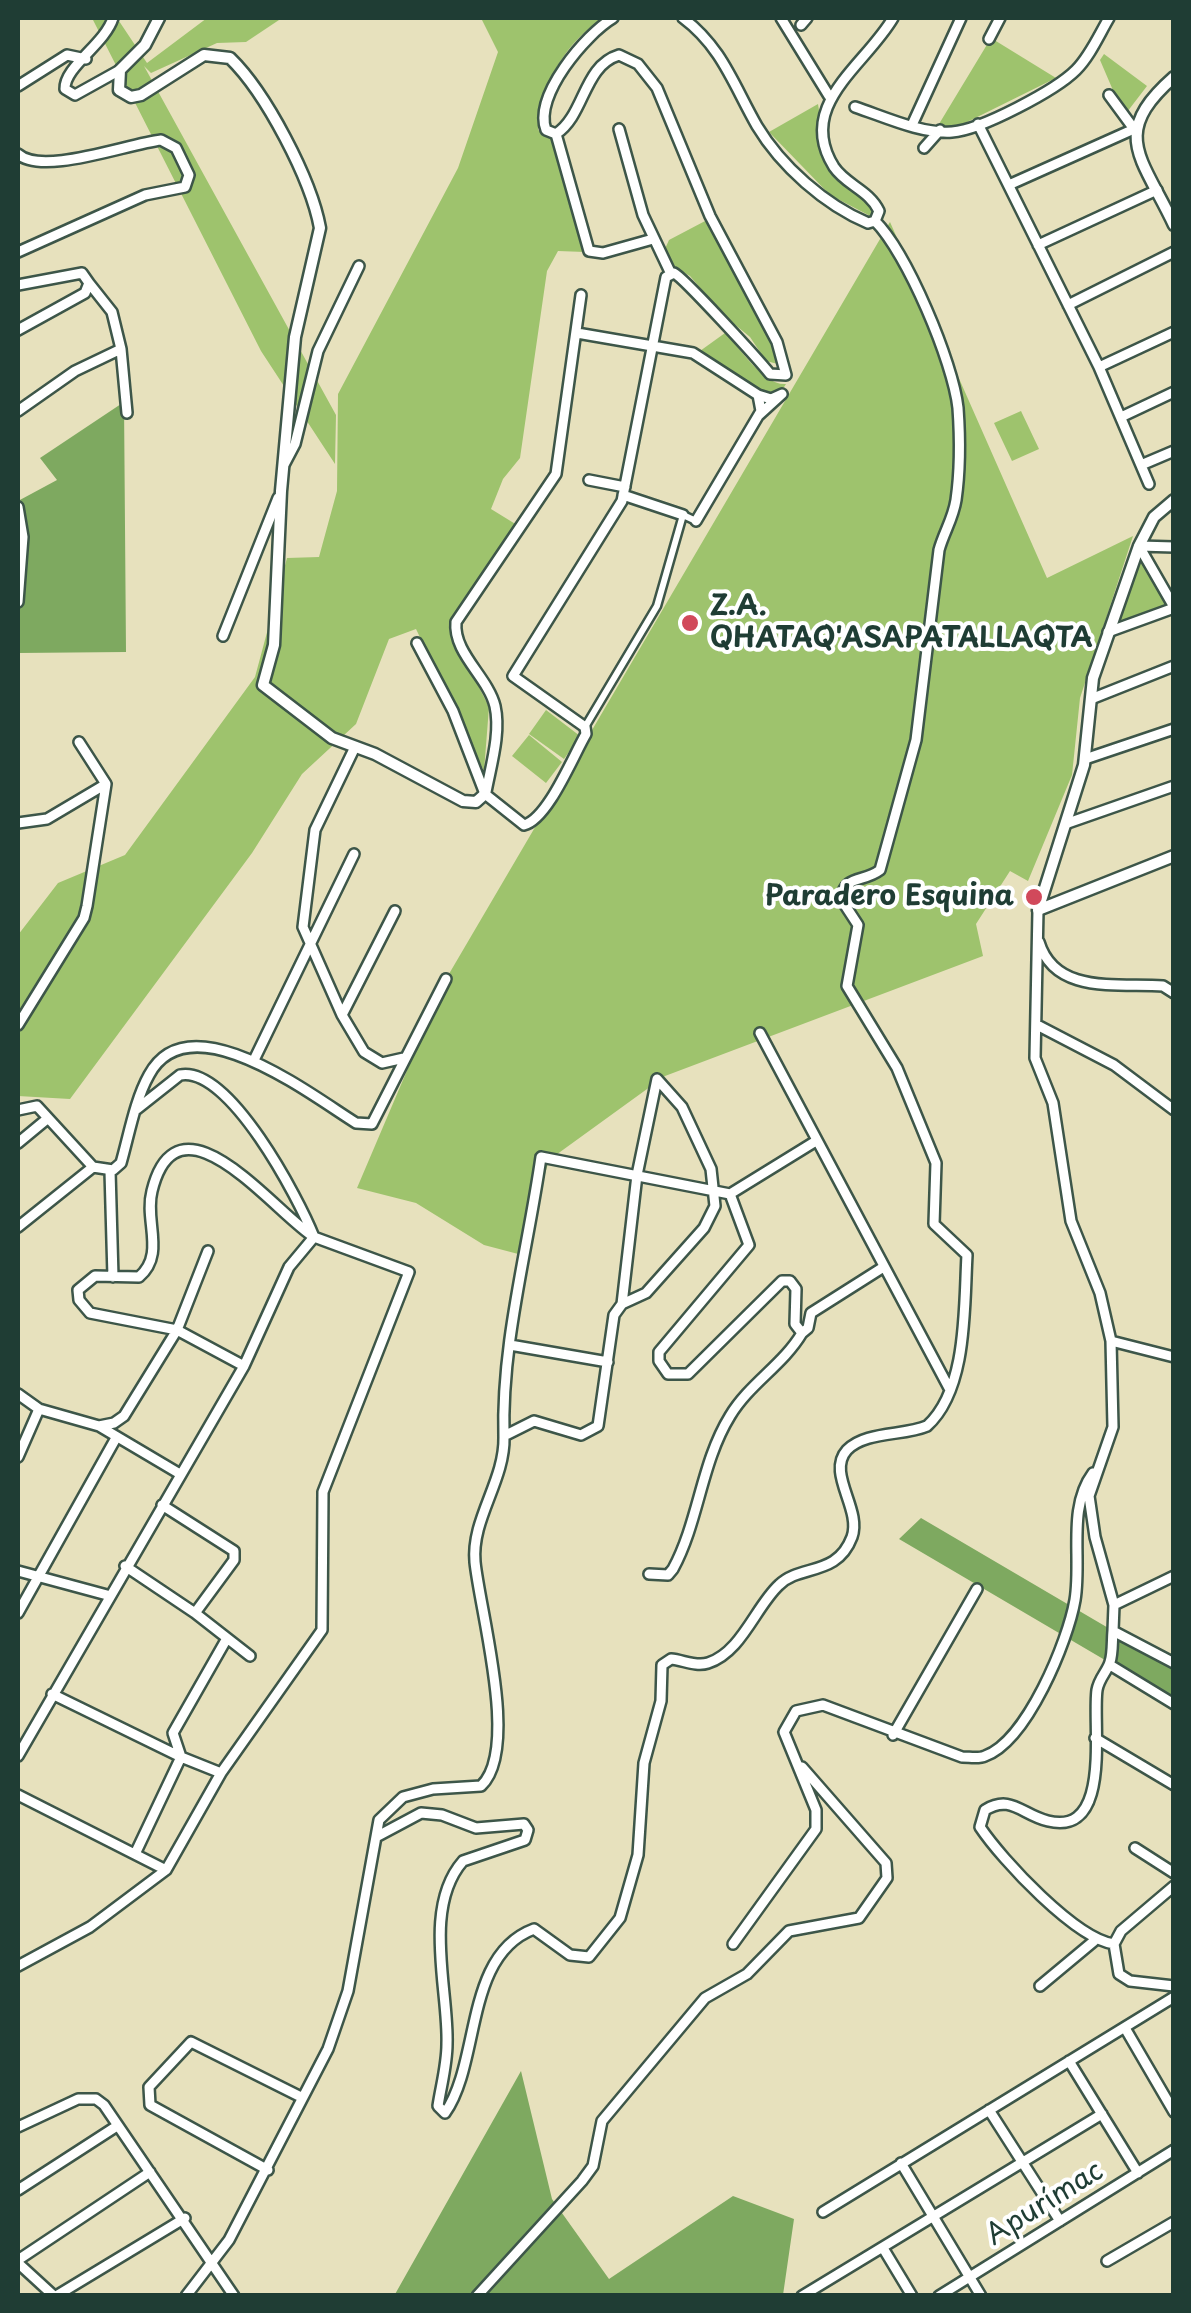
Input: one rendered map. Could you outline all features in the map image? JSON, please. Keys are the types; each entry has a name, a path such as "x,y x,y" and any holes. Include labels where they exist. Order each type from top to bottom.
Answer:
{"street":[{"path":"113,18 86,60 66,78 68,93 86,90 120,70 145,45 159,18"},
{"path":"613,18 586,38 551,92 543,123 556,134 589,251 602,253 652,239"},
{"path":"683,18 717,49 760,132 803,180 836,207 863,222 875,220"},
{"path":"782,18 829,96"},
{"path":"875,220 879,211 874,202 831,162 822,114 829,96 878,43 893,18"},
{"path":"912,125 962,18"},
{"path":"988,39 1000,18"},
{"path":"856,107 940,130 958,131 978,124 1076,70 1109,18"},
{"path":"18,86 67,55 86,60"},
{"path":"120,70 119,90 131,97 152,92 204,55 230,58 256,89 316,210 319,247 295,337 281,491 274,645 263,685 332,738 463,800 476,802 485,794 495,749 494,702 458,639 456,622 556,474 582,295"},
{"path":"556,134 569,124 605,62 619,55 638,64 657,88 710,216 777,342 786,375 770,374 751,349 708,310 685,278 671,274 652,239 620,128"},
{"path":"1011,184 1134,129 1140,110 1174,76"},
{"path":"1109,95 1134,129 1174,225"},
{"path":"978,124 1099,367 1149,484"},
{"path":"924,148 940,130"},
{"path":"18,154 26,161 49,164 161,140 176,148 189,175 184,187 144,196 18,252"},
{"path":"1038,245 1157,190"},
{"path":"376,1836 421,1813 442,1815 476,1828 524,1824 528,1830 525,1840 463,1861 449,1892 438,1966 447,2043 438,2106 445,2113 471,2046 476,2006 496,1962 534,1929 570,1955 589,1957 620,1918 638,1855 644,1763 661,1702 662,1666 671,1659 695,1664 718,1658 762,1612 780,1583 823,1568 840,1556 854,1533 855,1523 841,1472 842,1457 855,1444 927,1426 936,1418 949,1388 958,1350 966,1255 934,1224 936,1163 897,1068 848,992 858,925 841,900 847,881 880,870 916,740 939,550 952,522 957,494 958,407 948,369 894,243 875,220"},
{"path":"1068,305 1174,252"},
{"path":"284,465 295,444 318,351 359,266"},
{"path":"18,285 70,272 82,273 112,312 121,349 128,413"},
{"path":"418,643 454,711 485,794 524,825 532,823 544,811 586,734 584,726 513,676 612,520 624,491 664,283 671,274"},
{"path":"18,330 85,293 89,282"},
{"path":"1099,367 1174,332"},
{"path":"577,334 693,353 758,395 771,399 782,394 758,416"},
{"path":"18,410 75,372 121,349"},
{"path":"1121,417 1174,392"},
{"path":"589,480 696,521 758,416 762,407 758,395"},
{"path":"1141,465 1174,452"},
{"path":"223,636 281,491"},
{"path":"733,1944 816,1829 816,1810 784,1732 788,1720 808,1705 823,1704 962,1758 983,1758 1001,1746 1021,1722 1066,1636 1077,1583 1078,1502 1112,1427 1111,1341 1100,1293 1070,1220 1054,1103 1035,1058 1039,1026 1035,930 1085,759 1091,699 1108,632 1139,546 1154,517 1174,500"},
{"path":"18,507 23,538 18,602"},
{"path":"584,726 657,606 684,516"},
{"path":"1139,546 1174,547"},
{"path":"1108,632 1174,607 1139,546"},
{"path":"1091,699 1174,666"},
{"path":"1085,759 1174,729"},
{"path":"18,1025 84,918 106,784 79,742"},
{"path":"355,747 315,830 303,927 309,949 342,1015 372,1060 404,1058"},
{"path":"18,822 47,819 106,784"},
{"path":"1068,823 1174,786"},
{"path":"254,1060 354,854"},
{"path":"1038,910 1174,856"},
{"path":"342,1015 396,911"},
{"path":"1035,930 1044,959 1060,975 1079,982 1163,986 1174,993"},
{"path":"110,1171 120,1163 148,1076 183,1046 254,1060 364,1125 380,1115 404,1058 446,979"},
{"path":"1039,1026 1114,1064 1174,1110"},
{"path":"760,1033 949,1388"},
{"path":"138,1109 180,1076 208,1082 236,1109 296,1190 314,1237"},
{"path":"504,1436 534,1421 582,1435 598,1426 609,1330 622,1304 636,1175 657,1079 682,1107 716,1191 704,1228 646,1293 622,1304"},
{"path":"18,1110 34,1105 93,1167 110,1171"},
{"path":"18,1144 48,1119"},
{"path":"186,2296 213,2262 268,2170 339,2021 376,1836 389,1806 403,1796 480,1786 491,1773 496,1745 495,1701 475,1542 494,1488 504,1436 510,1345 542,1156 730,1194 816,1141"},
{"path":"18,1966 90,1927 166,1870 220,1773 322,1630 323,1492 409,1272 314,1237 287,1219 226,1163 208,1151 194,1148 168,1160 152,1189 148,1212 154,1260 148,1269 140,1277 95,1276 82,1284 78,1300 84,1308 177,1330 244,1366"},
{"path":"18,1228 93,1167"},
{"path":"110,1171 113,1277"},
{"path":"730,1194 750,1239 747,1250 659,1352 658,1361 668,1374 688,1374 776,1284 786,1280 796,1288 795,1324 802,1334"},
{"path":"18,1756 22,1739 244,1366 289,1268 314,1237"},
{"path":"99,1426 124,1416 177,1330 208,1251"},
{"path":"650,1574 668,1574 673,1570 706,1470 731,1414 792,1350 808,1328 811,1313 882,1268"},
{"path":"1111,1341 1174,1357"},
{"path":"510,1345 608,1362"},
{"path":"18,1394 39,1409 99,1426 180,1474"},
{"path":"18,1457 39,1409"},
{"path":"18,1613 116,1438"},
{"path":"1094,1471 1089,1496 1095,1537 1114,1605 1110,1665 1098,1687 1097,1780 1077,1817 1051,1822 1008,1802 995,1804 980,1818 986,1837 1012,1866 1094,1942 1114,1944"},
{"path":"162,1504 234,1552 234,1560 195,1613"},
{"path":"126,1566 250,1656"},
{"path":"18,1571 107,1594"},
{"path":"1114,1605 1174,1576"},
{"path":"893,1734 976,1588"},
{"path":"1113,1631 1174,1663"},
{"path":"135,1854 181,1757 173,1732 176,1720 226,1640"},
{"path":"1110,1665 1174,1704"},
{"path":"52,1694 220,1773"},
{"path":"1095,1738 1172,1779"},
{"path":"477,2296 582,2181 592,2166 602,2121 704,1998 747,1974 789,1932 859,1918 887,1878 886,1863 876,1849 796,1762"},
{"path":"18,1794 166,1870"},
{"path":"1135,1848 1174,1873"},
{"path":"1174,1886 1121,1931 1114,1944 1119,1974 1130,1981 1174,1986"},
{"path":"1040,1986 1094,1942"},
{"path":"823,2212 1174,1997"},
{"path":"1125,2028 1174,2112"},
{"path":"268,2170 150,2105 149,2087 191,2042 301,2097"},
{"path":"1069,2061 1138,2173"},
{"path":"18,2127 78,2099 96,2098 184,2218 234,2296"},
{"path":"989,2110 1060,2221"},
{"path":"802,2296 1102,2114"},
{"path":"18,2190 117,2126"},
{"name":"Apurímac","path":"938,2296 1174,2150"},
{"path":"901,2163 981,2296"},
{"path":"150,2172 18,2262 55,2296 184,2218"},
{"path":"1107,2261 1174,2222"},
{"path":"883,2248 912,2296"}],"green space":[{"path":"92,18 117,18 147,63 207,18 282,18 246,42 217,43 151,73 144,66 336,415 335,464 261,351"},
{"path":"481,18 604,18 567,51 543,97 538,130 552,139 585,252 558,251 547,271 520,458 503,479 491,509 517,525 452,620 451,632 489,707 484,771 416,629 389,639 356,724 302,774 252,853 70,1099 18,1096 18,935 58,883 125,855 255,677 287,558 319,557 337,491 338,394 458,168 498,52"},
{"path":"991,38 1056,78 953,129 939,124"},
{"path":"1104,54 1147,86 1124,116 1100,60"},
{"path":"818,104 828,165 876,208 874,218 830,195 769,132"},
{"path":"707,220 776,349 778,364 766,361 750,337 722,314 690,276 672,266 664,251 669,240"},
{"path":"890,222 1047,578 1133,536 1080,698 1072,775 1028,881 1010,871 976,924 983,956 665,1076 549,1160 522,1255 484,1245 416,1203 357,1188 446,979"},
{"path":"725,333 761,373 786,384 780,393 759,391 700,351"},
{"path":"124,402 126,652 18,653 18,501 57,480 40,458"},
{"path":"1021,411 1039,449 1012,461 994,423"},
{"path":"1139,546 1173,608 1108,632"},
{"path":"546,710 580,736 564,759 529,734"},
{"path":"529,735 562,762 546,783 512,756"},
{"path":"921,1518 1173,1666 1173,1700 899,1539"},
{"path":"521,2071 552,2199 609,2279 733,2196 794,2219 783,2295 394,2296"}],"place":[{"name":"Z.A. QHATAQ'ASAPATALLAQTA","path":"690,623"},
{"name":"Paradero Esquina","path":"1034,897"}]}
